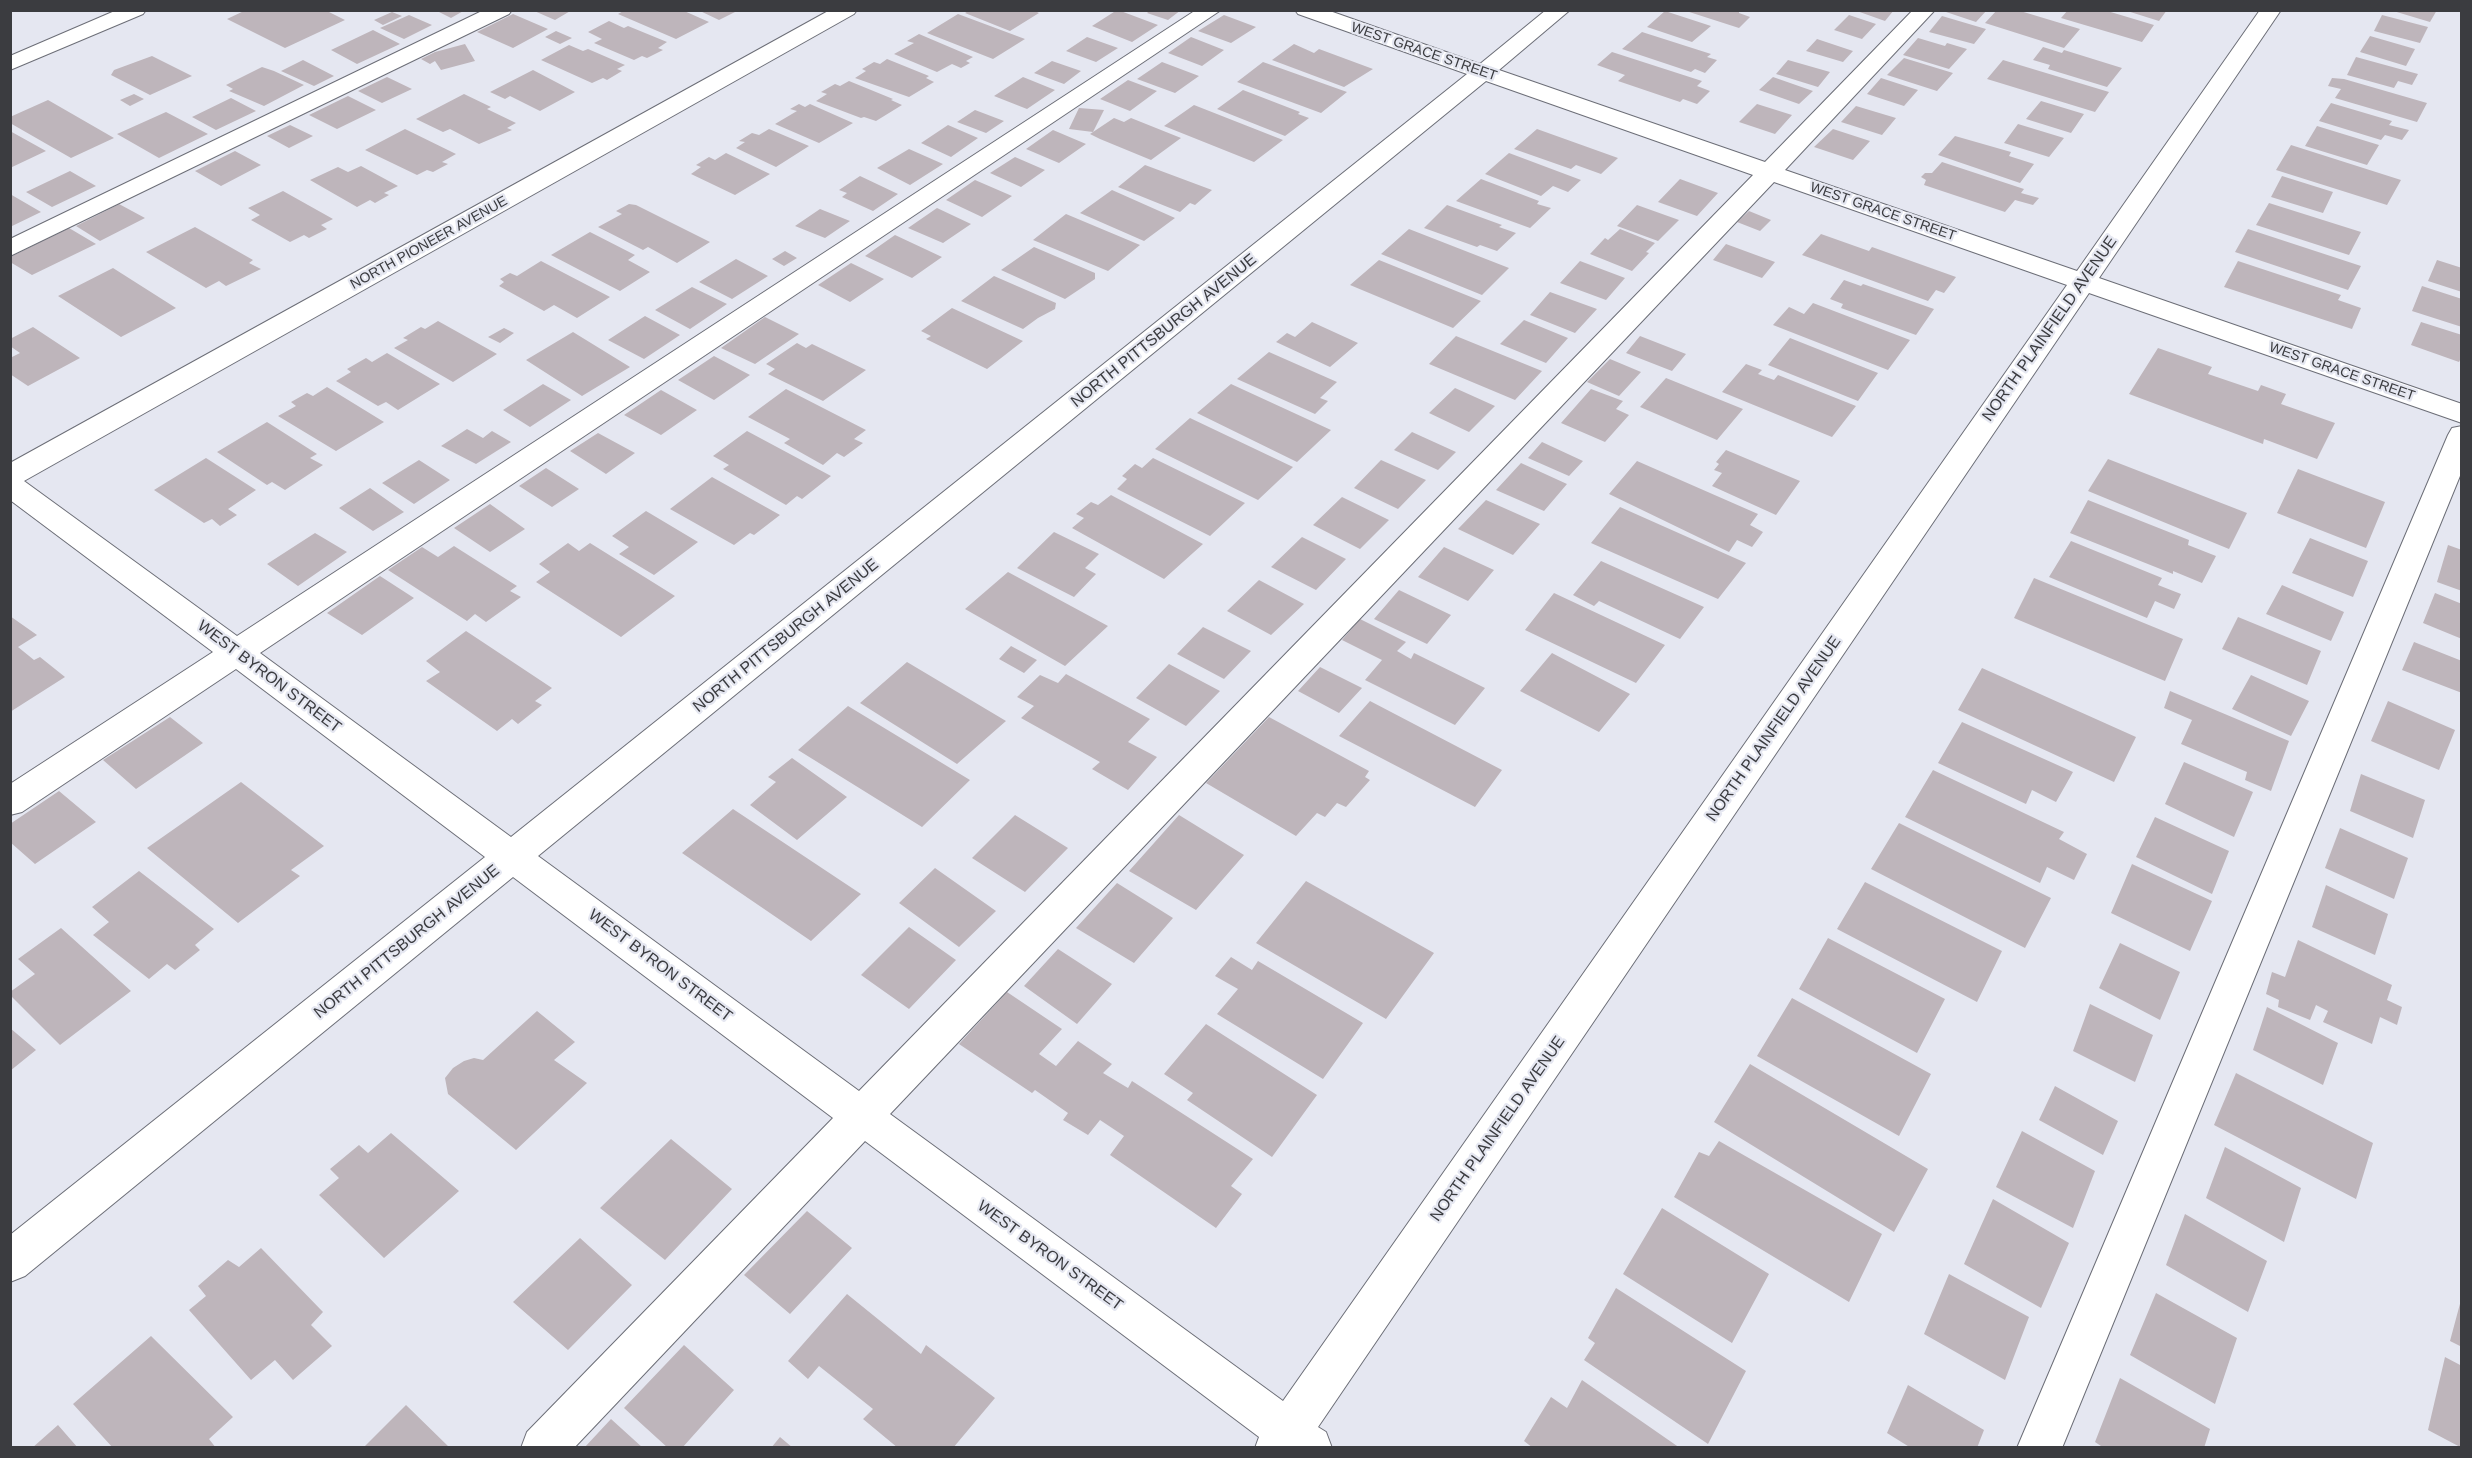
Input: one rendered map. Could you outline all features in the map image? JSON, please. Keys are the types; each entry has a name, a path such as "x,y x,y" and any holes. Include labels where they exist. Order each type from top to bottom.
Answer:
{"street":[{"path":"10,64 136,10"},
{"path":"10,249 502,10"},
{"name":"NORTH PIONEER AVENUE","path":"10,476 848,10"},
{"path":"10,802 1211,10"},
{"name":"WEST GRACE STREET","path":"1305,10 2462,414"},
{"name":"NORTH PITTSBURGH AVENUE","path":"10,1262 1560,10"},
{"path":"543,1448 860,1115 1771,173 1924,10"},
{"name":"NORTH PLAINFIELD AVENUE","path":"1292,1442 2271,10"},
{"path":"2039,1448 2462,435"},
{"name":"WEST BYRON STREET","path":"10,485 860,1115 1292,1442"}],"building":[{"path":"246,10 325,10 345,20 285,48 227,19"},
{"path":"435,10 465,10 451,18"},
{"path":"532,10 572,10 555,20"},
{"path":"625,10 682,10 709,22 676,39 618,14"},
{"path":"698,10 739,10 719,20"},
{"path":"970,10 1033,10 1039,13 1010,31 965,13"},
{"path":"1117,10 1158,25 1132,42 1092,26"},
{"path":"1150,10 1181,10 1168,20 1147,13"},
{"path":"1683,10 1739,10 1739,13 1750,17 1739,28"},
{"path":"1854,10 1894,10 1885,21"},
{"path":"1940,10 1987,10 1976,22"},
{"path":"1997,10 2017,10 2080,29 2064,48 1985,23"},
{"path":"2068,10 2104,10 2154,25 2142,42 2061,18"},
{"path":"2124,10 2167,10 2159,21"},
{"path":"2390,10 2437,10 2430,22"},
{"path":"1665,11 1711,26 1692,42 1647,27"},
{"path":"392,12 402,16 383,25 374,20"},
{"path":"513,14 548,29 513,48 477,32"},
{"path":"958,14 1025,39 993,59 927,33"},
{"path":"409,15 432,25 404,39 380,28"},
{"path":"1224,15 1256,27 1231,43 1198,31"},
{"path":"1849,15 1876,24 1862,39 1834,30"},
{"path":"2382,15 2428,27 2420,43 2374,31"},
{"path":"1942,16 1986,29 1974,44 1929,32"},
{"path":"609,21 667,42 658,48 663,50 647,58 642,56 634,60 594,43 602,39 588,32"},
{"path":"373,30 400,44 357,64 331,50"},
{"path":"556,31 572,38 560,44 545,37"},
{"path":"1642,32 1711,54 1707,57 1717,60 1705,73 1695,69 1691,72 1622,49"},
{"path":"919,34 973,57 966,61 970,63 961,68 952,64 937,72 894,54 914,43 907,41"},
{"path":"2370,36 2415,49 2406,66 2360,52"},
{"path":"1087,37 1118,48 1096,62 1066,51"},
{"path":"1191,37 1224,50 1202,66 1168,53"},
{"path":"1918,38 1945,46 1947,43 1967,49 1949,69 1903,55"},
{"path":"1817,39 1853,51 1843,62 1806,51"},
{"path":"465,44 475,61 441,70 435,61 430,64 421,59 435,52"},
{"path":"1294,44 1314,53 1319,49 1373,69 1344,87 1272,60"},
{"path":"569,45 583,51 588,49 625,65 617,69 622,71 607,80 603,78 592,83 541,60"},
{"path":"2043,47 2062,53 2064,50 2122,68 2107,87 2048,69 2050,65 2033,60"},
{"path":"1612,52 1702,81 1697,86 1710,91 1697,104 1683,99 1680,102 1618,81 1625,75 1597,65"},
{"path":"152,56 192,76 150,95 111,75 114,70"},
{"path":"2356,57 2418,74 2412,85 2398,81 2394,88 2347,75"},
{"path":"1904,58 1953,73 1937,91 1887,75"},
{"path":"887,59 929,76 926,78 934,82 909,97 855,78 866,71 862,69 874,62 880,64"},
{"path":"303,60 334,76 314,86 281,71"},
{"path":"1788,60 1830,72 1818,87 1776,74"},
{"path":"2003,60 2109,92 2095,112 1987,79"},
{"path":"1052,61 1081,71 1064,84 1034,73"},
{"path":"1162,62 1199,76 1175,93 1137,79"},
{"path":"1263,62 1347,92 1321,113 1237,82"},
{"path":"262,67 304,85 264,106 229,91 233,89 226,85"},
{"path":"533,70 575,92 540,111 510,96 505,99 490,92"},
{"path":"387,77 412,89 382,103 358,91"},
{"path":"1023,77 1055,90 1027,109 994,96"},
{"path":"1773,77 1813,91 1799,104 1759,90"},
{"path":"1881,78 1918,90 1904,106 1867,94"},
{"path":"2332,78 2344,79 2427,103 2417,122 2335,98 2341,89 2328,86"},
{"path":"1128,80 1157,91 1130,111 1100,99"},
{"path":"849,81 902,105 876,121 861,118 816,101 827,94 821,92 835,84 840,86"},
{"path":"1243,90 1300,112 1298,114 1309,118 1285,136 1217,109"},
{"path":"134,94 144,99 130,106 120,100"},
{"path":"464,94 491,107 487,109 516,123 507,128 512,130 479,144 450,129 443,132 416,119"},
{"path":"348,96 376,110 337,129 309,115"},
{"path":"231,98 256,111 216,130 192,117"},
{"path":"48,100 114,138 71,158 10,123 10,117"},
{"path":"2041,101 2084,114 2071,133 2026,119"},
{"path":"2331,103 2392,121 2389,125 2409,130 2402,140 2385,135 2381,140 2319,121"},
{"path":"799,104 805,107 810,104 853,123 819,143 775,124 797,111 790,109"},
{"path":"1757,104 1792,115 1775,134 1739,122"},
{"path":"1194,105 1283,140 1254,162 1164,126"},
{"path":"1856,106 1896,118 1882,135 1841,122"},
{"path":"1079,108 1104,110 1093,132 1069,129"},
{"path":"975,110 1004,121 986,133 957,122"},
{"path":"166,112 208,134 159,158 117,134"},
{"path":"1114,118 1124,122 1131,118 1181,138 1151,160 1090,134"},
{"path":"2018,124 2064,138 2049,157 2004,143"},
{"path":"290,125 313,136 289,148 267,136"},
{"path":"948,125 978,138 951,157 921,143"},
{"path":"2317,126 2379,145 2367,165 2305,146"},
{"path":"405,129 456,154 442,162 448,164 433,172 427,170 417,175 365,150"},
{"path":"769,129 809,146 776,167 736,148 745,142 739,141 752,133 759,135"},
{"path":"1537,129 1618,158 1601,174 1576,165 1571,169 1514,149"},
{"path":"1833,129 1870,141 1853,160 1814,147"},
{"path":"1053,130 1086,144 1059,163 1026,149"},
{"path":"10,131 46,151 10,168"},
{"path":"1955,136 2011,152 2009,156 2034,164 2020,183 1938,155"},
{"path":"2291,145 2401,180 2387,205 2276,170"},
{"path":"909,149 943,164 910,185 877,168"},
{"path":"235,151 261,165 221,186 195,171"},
{"path":"726,153 770,174 735,195 691,174 701,167 696,165 709,157 715,160"},
{"path":"1509,153 1581,180 1568,192 1553,186 1541,196 1485,174"},
{"path":"1015,157 1045,170 1021,187 990,173"},
{"path":"1942,162 2024,189 2021,193 2039,198 2033,205 2015,200 2005,212 1924,185 1926,180 1921,177 1925,173 1932,173"},
{"path":"1145,165 1212,190 1195,205 1190,203 1180,212 1118,187"},
{"path":"361,166 398,186 384,193 389,195 375,203 370,200 357,207 310,180 338,167 348,172"},
{"path":"70,171 96,186 52,207 26,192"},
{"path":"860,176 898,194 873,211 842,197 847,193 839,190"},
{"path":"2282,176 2333,192 2323,213 2271,197"},
{"path":"1481,179 1539,201 1537,204 1551,208 1530,228 1456,201"},
{"path":"1680,179 1718,193 1697,216 1658,202"},
{"path":"975,180 1012,196 982,217 946,200"},
{"path":"1112,190 1175,218 1144,241 1080,213"},
{"path":"283,191 333,219 321,225 327,229 309,238 304,235 290,242 251,220 260,215 248,208"},
{"path":"10,194 41,212 10,227"},
{"path":"2269,203 2361,232 2349,255 2256,225"},
{"path":"119,204 145,218 100,241 76,226"},
{"path":"629,204 636,205 710,242 677,263 648,247 643,250 598,227 622,214 616,211"},
{"path":"1447,205 1502,225 1499,227 1516,233 1497,251 1480,245 1477,247 1424,228"},
{"path":"1637,205 1679,220 1658,241 1617,226"},
{"path":"937,208 971,224 943,243 908,228"},
{"path":"820,209 850,221 825,238 795,226"},
{"path":"1749,211 1771,220 1760,231 1737,222"},
{"path":"1066,214 1140,245 1108,271 1033,240"},
{"path":"195,227 253,260 249,263 261,269 226,286 219,281 206,288 146,252"},
{"path":"69,228 96,244 32,275 10,262 10,257"},
{"path":"1409,229 1509,268 1482,295 1381,254"},
{"path":"1620,229 1655,243 1632,271 1590,254 1605,238 1608,240"},
{"path":"2248,229 2361,266 2348,290 2235,252"},
{"path":"590,232 635,255 628,260 650,272 620,291 551,255"},
{"path":"1821,234 1869,251 1872,247 1956,277 1944,293 1936,290 1928,301 1802,255"},
{"path":"895,235 942,257 912,278 865,256"},
{"path":"1726,244 1775,262 1762,278 1713,260"},
{"path":"1034,247 1095,273 1095,279 1065,299 1001,270"},
{"path":"785,251 797,258 784,266 772,259"},
{"path":"736,259 768,276 732,299 699,282"},
{"path":"1379,260 1481,301 1453,328 1350,285"},
{"path":"2437,260 2462,268 2462,292 2428,281"},
{"path":"541,261 610,297 577,318 554,305 544,311 499,286 504,282 500,279 510,273 517,276"},
{"path":"1580,261 1625,278 1606,300 1560,283"},
{"path":"2238,261 2341,295 2338,300 2361,308 2352,329 2224,287"},
{"path":"851,263 884,279 850,302 818,285"},
{"path":"113,268 176,308 121,337 58,296"},
{"path":"994,276 1056,303 1055,309 1023,329 961,301"},
{"path":"1844,280 1861,286 1863,284 1934,309 1916,335 1841,308 1843,304 1830,299"},
{"path":"2422,286 2462,299 2462,327 2412,311"},
{"path":"692,287 727,304 690,329 655,310"},
{"path":"1550,292 1597,309 1575,333 1530,315"},
{"path":"1813,303 1910,340 1888,370 1773,325 1789,307 1804,314"},
{"path":"952,308 1023,341 987,369 926,339 931,336 921,331"},
{"path":"645,316 680,335 644,359 608,340"},
{"path":"765,317 799,334 755,364 721,348"},
{"path":"1524,320 1568,338 1546,363 1500,344"},
{"path":"438,321 497,354 453,382 394,348 408,340 403,338 421,327 425,329"},
{"path":"1312,322 1358,343 1330,367 1276,342 1287,333 1295,337"},
{"path":"2421,322 2462,335 2462,356 2459,362 2411,345"},
{"path":"33,327 80,358 28,386 10,374 10,358 20,353 10,346 10,339"},
{"path":"504,328 514,333 500,343 488,337"},
{"path":"573,332 630,367 582,396 526,360"},
{"path":"1456,336 1542,371 1515,400 1429,364"},
{"path":"1640,336 1686,354 1672,371 1626,353"},
{"path":"1790,338 1878,373 1858,401 1768,365"},
{"path":"797,343 806,348 812,344 866,370 823,401 768,374 775,369 766,364"},
{"path":"2158,348 2212,367 2208,374 2258,391 2261,385 2286,394 2281,404 2335,423 2317,459 2264,439 2263,444 2129,394"},
{"path":"1269,352 1337,382 1320,398 1328,401 1315,414 1237,379"},
{"path":"387,353 440,384 398,410 386,402 378,406 336,381 351,372 347,369 366,358 372,362"},
{"path":"714,356 750,375 714,400 678,380"},
{"path":"1610,359 1641,372 1619,396 1587,382"},
{"path":"1746,364 1762,370 1758,374 1774,380 1778,375 1856,406 1832,437 1722,392"},
{"path":"1666,378 1743,409 1717,440 1640,407"},
{"path":"543,384 571,400 530,427 503,410"},
{"path":"1231,384 1331,430 1297,462 1197,413"},
{"path":"327,387 384,422 336,451 278,416 296,406 291,402 307,393 313,396"},
{"path":"1455,388 1495,406 1469,432 1429,413"},
{"path":"786,389 866,430 854,439 863,443 844,457 837,453 823,465 784,443 790,439 748,417"},
{"path":"1591,389 1623,401 1616,409 1629,415 1605,442 1561,423"},
{"path":"661,390 697,410 661,435 624,415"},
{"path":"1190,418 1293,467 1258,500 1155,449"},
{"path":"267,422 317,454 310,458 323,465 285,490 272,482 267,485 217,452"},
{"path":"467,429 483,438 492,431 511,442 476,464 441,446"},
{"path":"747,431 831,476 802,499 797,496 786,505 723,469 729,465 713,456"},
{"path":"1412,432 1456,452 1438,470 1394,450"},
{"path":"598,433 635,453 606,474 570,451"},
{"path":"1542,442 1583,461 1569,476 1528,458"},
{"path":"1726,450 1800,481 1776,515 1712,486 1722,473 1714,470 1719,464 1716,462"},
{"path":"206,458 256,490 228,509 237,515 220,526 212,519 204,523 154,490"},
{"path":"1153,458 1245,503 1210,536 1117,489 1127,479 1122,476 1135,464 1142,468"},
{"path":"2108,459 2247,513 2229,549 2088,491"},
{"path":"419,460 450,480 414,504 382,483"},
{"path":"1381,460 1426,480 1398,509 1354,488"},
{"path":"1637,461 1758,514 1750,525 1763,532 1752,547 1737,540 1729,552 1609,494"},
{"path":"1521,463 1567,484 1544,511 1496,490"},
{"path":"546,468 579,489 552,507 519,486"},
{"path":"2298,469 2385,502 2366,548 2277,513"},
{"path":"712,477 780,515 754,535 750,533 734,545 670,509"},
{"path":"370,488 404,512 373,531 339,508"},
{"path":"1111,495 1203,544 1164,579 1072,528 1084,518 1076,514 1091,502 1098,505"},
{"path":"1342,497 1389,520 1360,549 1313,525"},
{"path":"1486,500 1540,524 1513,555 1458,529"},
{"path":"2088,500 2189,540 2188,545 2216,556 2202,583 2173,571 2173,574 2070,533"},
{"path":"490,504 525,529 490,552 454,528"},
{"path":"1620,507 1746,563 1718,599 1591,543"},
{"path":"646,511 698,542 654,575 619,554 629,547 612,536"},
{"path":"1054,532 1099,554 1085,568 1096,574 1074,597 1017,568"},
{"path":"315,533 347,552 298,586 267,564"},
{"path":"1302,537 1346,559 1316,590 1271,567"},
{"path":"2310,538 2368,561 2353,597 2292,573"},
{"path":"2071,541 2162,578 2158,585 2181,594 2174,609 2155,601 2147,618 2049,577"},
{"path":"568,543 579,551 590,543 675,596 621,637 536,582 550,572 539,564"},
{"path":"2448,545 2462,550 2462,591 2437,582"},
{"path":"454,546 517,586 510,591 521,597 486,622 475,614 467,621 388,570 422,547 438,557"},
{"path":"1444,547 1494,570 1468,601 1418,577"},
{"path":"1601,561 1704,607 1680,639 1599,601 1594,606 1573,595"},
{"path":"1008,572 1108,626 1065,666 965,609"},
{"path":"380,576 414,598 362,635 327,613"},
{"path":"2034,578 2183,639 2165,681 2014,618"},
{"path":"1259,580 1304,604 1271,635 1227,611"},
{"path":"2282,585 2344,612 2331,641 2266,614"},
{"path":"1399,590 1451,615 1427,644 1374,619"},
{"path":"1554,593 1665,645 1636,683 1525,630"},
{"path":"2435,593 2462,604 2462,639 2423,623"},
{"path":"10,616 37,635 18,647 34,660 40,657 65,677 10,712"},
{"path":"2238,617 2321,651 2307,685 2222,649"},
{"path":"1360,619 1406,642 1397,651 1411,659 1414,653 1485,688 1455,725 1365,680 1382,660 1342,640"},
{"path":"1203,627 1251,651 1224,679 1177,654"},
{"path":"466,631 552,688 535,701 542,705 518,724 512,719 497,731 426,681 440,672 426,661"},
{"path":"2414,642 2462,661 2462,693 2402,670"},
{"path":"1011,646 1037,660 1024,673 999,659"},
{"path":"1552,653 1630,694 1599,732 1520,691"},
{"path":"907,662 1006,721 957,764 860,703"},
{"path":"1169,664 1220,691 1186,726 1136,698"},
{"path":"1320,667 1362,688 1339,713 1298,691"},
{"path":"1982,668 2136,737 2114,782 1958,710"},
{"path":"1066,674 1150,719 1128,742 1157,757 1128,790 1092,769 1100,762 1021,718 1034,706 1017,697 1040,675 1058,683"},
{"path":"2251,675 2309,701 2291,736 2232,709"},
{"path":"2170,691 2289,741 2271,791 2245,780 2247,772 2181,744 2192,720 2164,708"},
{"path":"1370,701 1502,770 1475,807 1339,736"},
{"path":"2388,701 2455,730 2439,770 2371,741"},
{"path":"848,706 970,780 922,827 798,750"},
{"path":"170,717 203,743 136,789 103,760"},
{"path":"1269,717 1369,771 1365,777 1370,780 1346,807 1337,803 1325,817 1317,813 1296,836 1206,783"},
{"path":"1962,722 2073,772 2056,802 2032,790 2026,804 1938,763"},
{"path":"792,758 847,797 797,840 750,805 776,782 768,777"},
{"path":"2184,762 2253,792 2234,837 2165,804"},
{"path":"1933,770 2064,832 2059,839 2087,854 2074,880 2047,867 2040,883 1905,817"},
{"path":"2361,774 2425,800 2413,838 2350,811"},
{"path":"241,782 324,846 291,870 300,876 238,923 147,848"},
{"path":"59,791 96,822 35,864 10,842 10,824"},
{"path":"733,809 861,894 811,941 682,853"},
{"path":"1015,815 1068,848 1025,892 972,858"},
{"path":"1179,815 1244,855 1196,910 1129,871"},
{"path":"2155,817 2229,851 2212,894 2136,857"},
{"path":"1899,823 2051,898 2025,948 1871,869"},
{"path":"2340,828 2408,858 2394,899 2325,868"},
{"path":"2132,864 2212,901 2190,951 2111,913"},
{"path":"935,868 996,911 959,947 899,903"},
{"path":"139,871 214,929 195,945 200,950 175,970 167,964 149,979 93,935 109,922 92,907"},
{"path":"1306,881 1434,953 1386,1019 1256,943"},
{"path":"1865,882 2002,951 1977,1002 1837,929"},
{"path":"1117,883 1173,918 1134,963 1076,928"},
{"path":"2326,885 2388,914 2375,955 2312,927"},
{"path":"909,927 956,960 909,1009 861,975"},
{"path":"61,928 131,991 60,1045 10,995 10,992 35,974 18,959"},
{"path":"1828,938 1945,999 1917,1053 1799,989"},
{"path":"2298,940 2392,985 2387,1000 2402,1007 2397,1025 2380,1017 2372,1044 2323,1022 2328,1011 2316,1005 2310,1020 2278,1007 2279,1000 2266,994 2272,972 2285,977"},
{"path":"2120,943 2180,972 2160,1020 2099,988"},
{"path":"1058,949 1112,984 1077,1024 1024,986"},
{"path":"1231,957 1252,970 1258,961 1363,1023 1323,1079 1217,1014 1238,989 1215,976"},
{"path":"1007,992 1062,1029 1039,1054 1056,1066 1078,1041 1112,1064 1103,1073 1128,1088 1132,1081 1253,1159 1231,1186 1242,1194 1216,1228 1110,1155 1124,1136 1100,1120 1088,1135 1063,1120 1068,1113 1035,1090 1032,1093 959,1044"},
{"path":"1792,998 1931,1074 1899,1136 1757,1056"},
{"path":"2090,1004 2153,1035 2135,1082 2073,1051"},
{"path":"2267,1007 2338,1043 2323,1085 2253,1050"},
{"path":"537,1011 575,1042 554,1060 587,1083 516,1150 448,1094 445,1078 453,1068 464,1061 474,1058 483,1060"},
{"path":"1206,1024 1317,1095 1272,1157 1187,1100 1193,1093 1164,1074"},
{"path":"10,1028 36,1050 10,1071"},
{"path":"1750,1064 1928,1169 1894,1232 1714,1122"},
{"path":"2236,1073 2373,1143 2356,1199 2214,1125"},
{"path":"2055,1086 2118,1121 2103,1155 2039,1120"},
{"path":"2022,1131 2095,1171 2073,1228 1996,1187"},
{"path":"391,1133 459,1191 384,1258 319,1195 339,1178 330,1169 359,1145 368,1153"},
{"path":"671,1139 732,1189 665,1260 600,1208"},
{"path":"1719,1141 1882,1234 1849,1302 1674,1197 1699,1152 1709,1156"},
{"path":"2225,1147 2301,1188 2284,1242 2206,1198"},
{"path":"1993,1199 2069,1243 2041,1308 1964,1264"},
{"path":"1662,1208 1769,1274 1732,1343 1623,1274"},
{"path":"807,1211 852,1248 790,1314 744,1275"},
{"path":"2185,1214 2267,1261 2248,1312 2166,1265"},
{"path":"580,1238 632,1285 568,1350 513,1302"},
{"path":"261,1248 323,1312 311,1325 332,1346 293,1380 275,1360 251,1380 189,1310 206,1296 198,1286 228,1260 239,1267"},
{"path":"1949,1274 2029,1317 2005,1380 1924,1334"},
{"path":"1616,1288 1746,1371 1708,1444 1584,1360 1595,1343 1588,1338"},
{"path":"2156,1293 2237,1338 2215,1404 2130,1355"},
{"path":"847,1294 921,1354 926,1345 995,1398 953,1448 898,1448 863,1419 873,1409 819,1366 808,1379 788,1361"},
{"path":"2462,1300 2462,1347 2450,1341"},
{"path":"151,1336 233,1417 209,1439 216,1448 113,1448 73,1404"},
{"path":"684,1345 734,1390 682,1448 668,1448 624,1408"},
{"path":"2445,1357 2462,1366 2462,1448 2428,1430"},
{"path":"2120,1378 2210,1429 2204,1448 2104,1448 2095,1442"},
{"path":"1582,1380 1680,1448 1533,1448 1524,1441 1551,1397 1567,1408"},
{"path":"1908,1385 1984,1430 1977,1448 1911,1448 1887,1433"},
{"path":"406,1405 450,1448 363,1448"},
{"path":"611,1419 643,1448 584,1448"},
{"path":"58,1425 78,1448 32,1448"},
{"path":"780,1437 793,1448 771,1448"}]}
